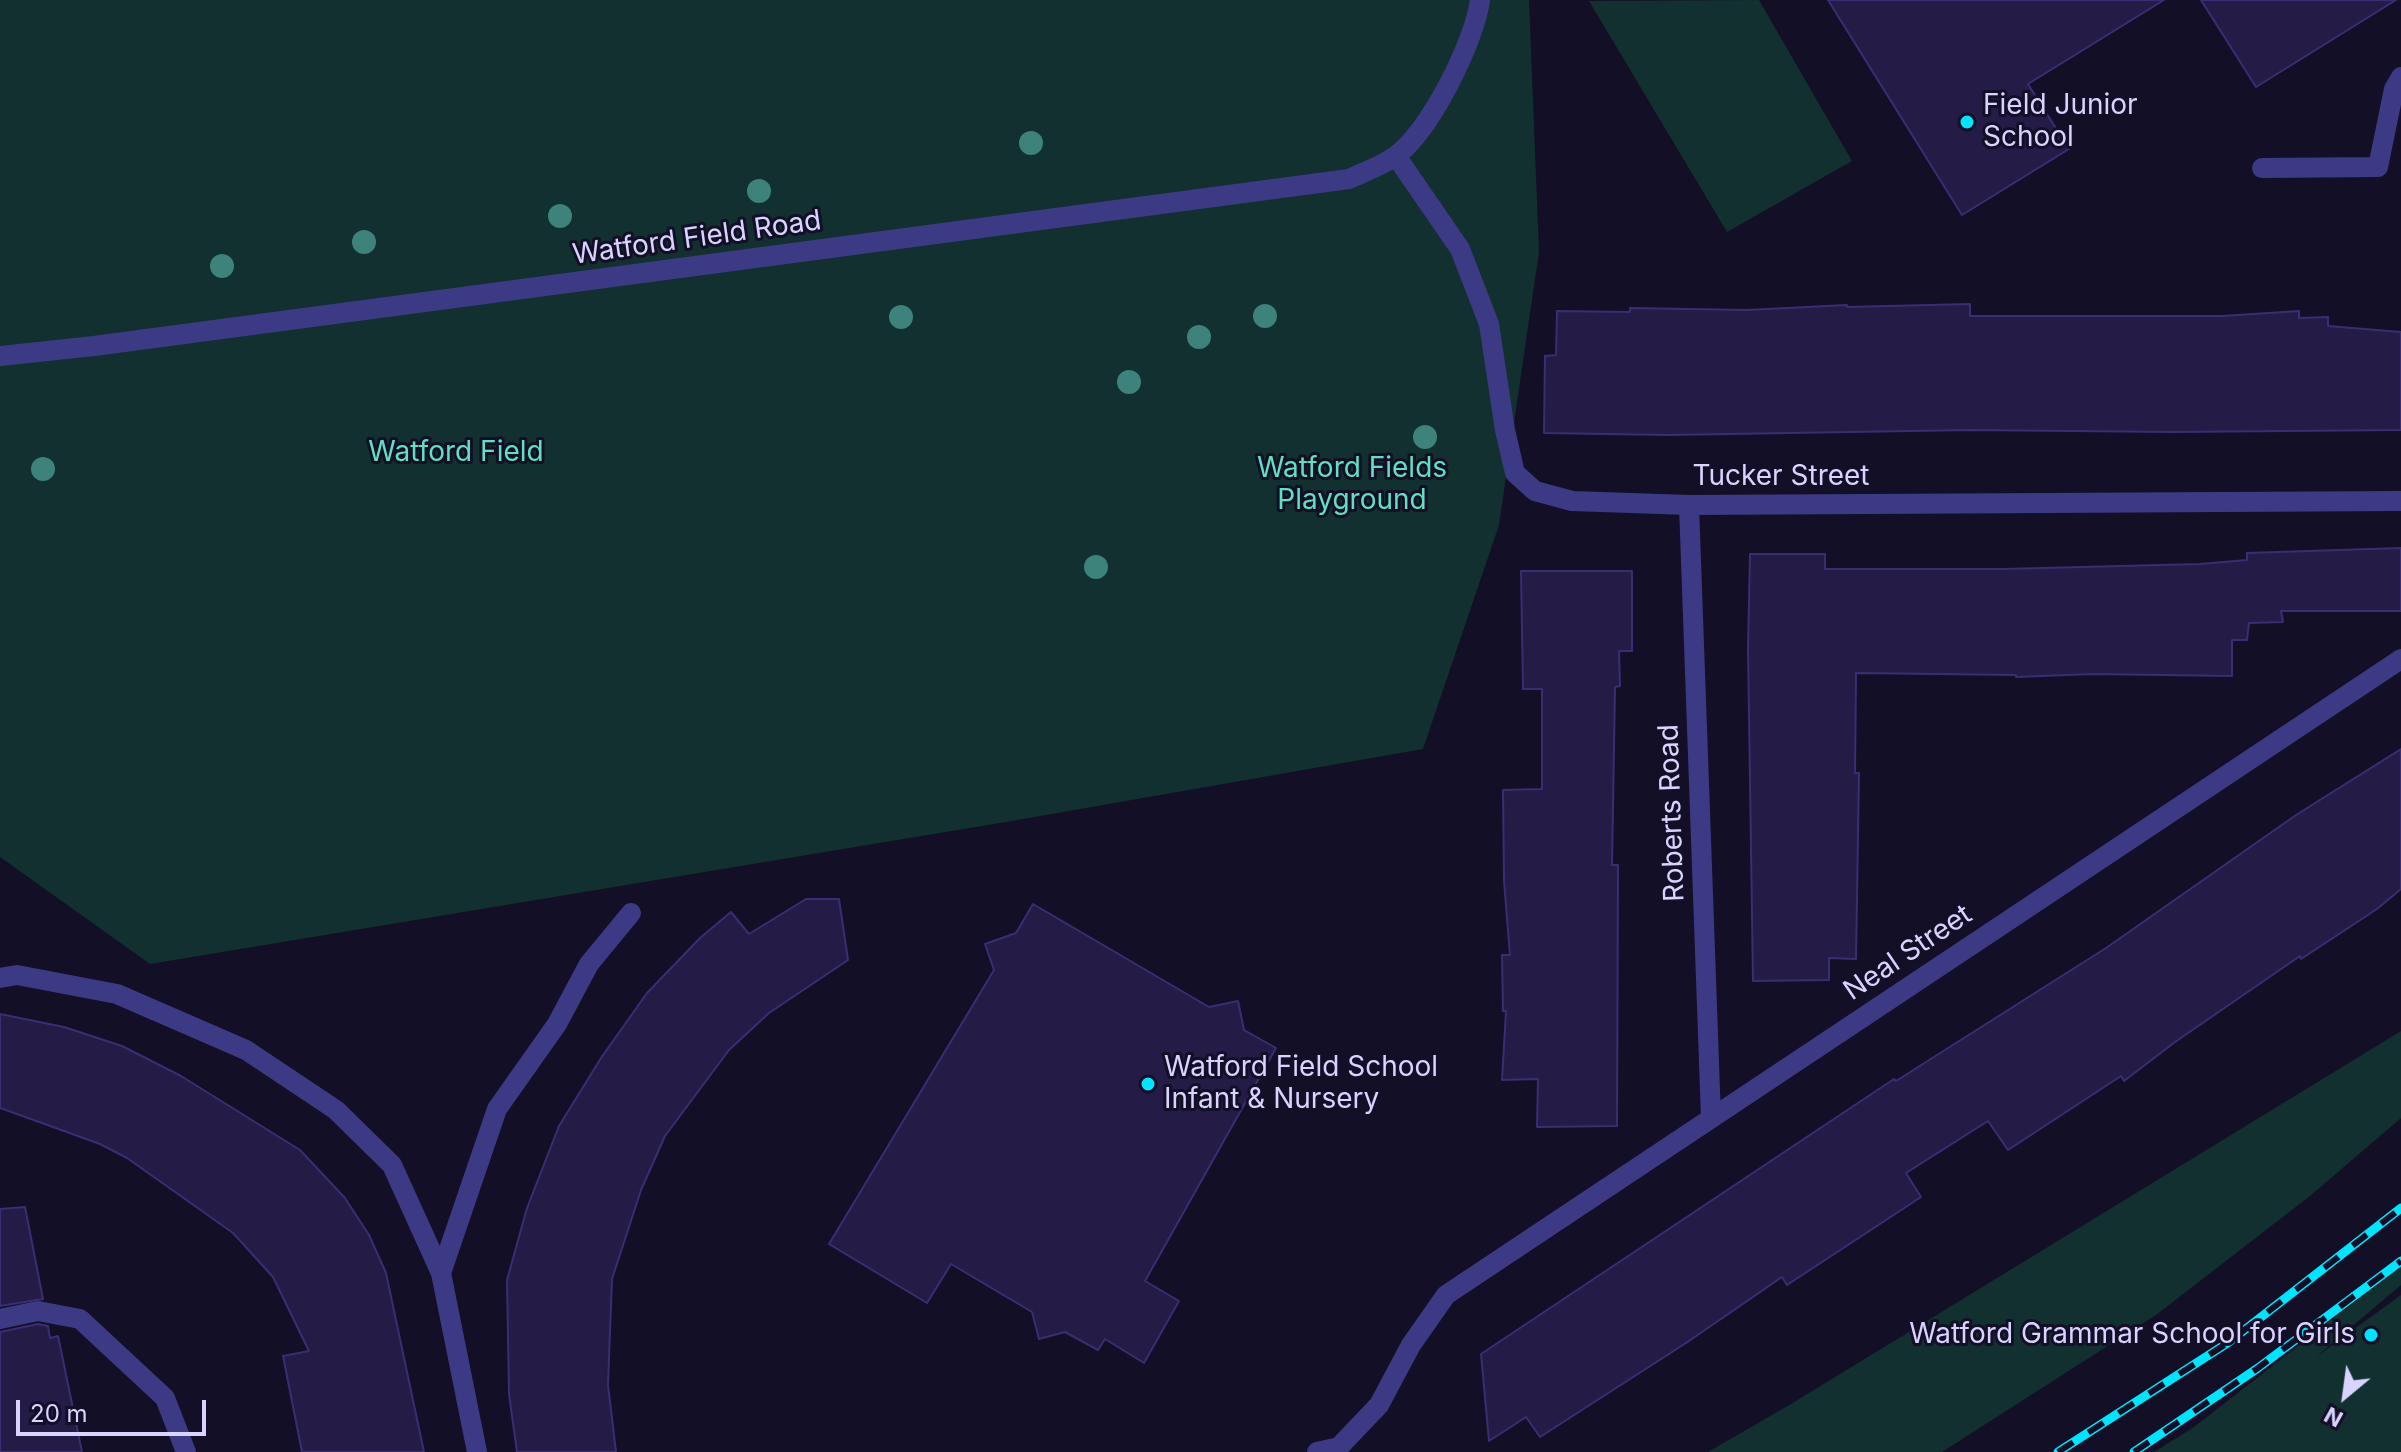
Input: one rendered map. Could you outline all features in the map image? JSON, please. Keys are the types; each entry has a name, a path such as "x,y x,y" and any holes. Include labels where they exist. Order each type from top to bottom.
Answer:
{"street":[{"path":"1396,156 1425,123 1450,85 1480,0"},
{"path":"2262,168 2378,167 2394,89 2401,77"},
{"name":"Watford Field Road","path":"0,356 1349,179 1396,156"},
{"name":"Tucker Street","path":"1396,156 1460,249 1489,324 1505,430 1515,473 1535,491 1572,501 1689,505 2401,501"},
{"name":"Roberts Road","path":"1689,505 1711,1118"},
{"name":"Neal Street","path":"1317,1452 1339,1447 1379,1405 1411,1345 1446,1295 2401,659"},
{"path":"441,1273 497,1109 557,1024 589,964 631,913"},
{"path":"8,977 117,994 246,1050 336,1110 392,1165 441,1273 477,1452"},
{"path":"0,1319 38,1311 80,1319 165,1398 186,1452"}],"green space":[{"name":"Watford Field","path":"0,0 1529,0 1539,252 1499,525 1423,749 1006,822 150,964 0,857"},
{"path":"1759,0 1852,161 1727,232 1589,1"},
{"path":"2401,1031 2401,1118 2310,1196 2156,1315 1942,1452 1708,1452 1791,1404"},
{"name":"Watford Grammar School for Girls","path":"2401,1266 2401,1285 2316,1357 2401,1295 2401,1452 2154,1452 2194,1427"}],"building":[{"path":"1828,0 2164,0 2028,84 2069,149 1962,215"},
{"path":"2201,0 2396,0 2256,87"},
{"path":"1970,304 1970,316 2222,316 2299,311 2299,318 2328,317 2328,326 2401,332 2401,430 1971,430 1668,435 1544,433 1545,356 1556,355 1557,311"},
{"path":"2401,548 2401,611 2281,611 2283,622 2249,623 2247,640 2232,640 2232,676 2093,674 2016,677 1856,673 1855,773 1859,773 1856,959 1829,958 1829,980 1753,981 1748,648 1750,554 1825,554 1825,569 2003,569 2200,564 2247,560 2247,553"},
{"path":"1521,571 1632,571 1632,651 1619,651 1620,686 1615,687 1612,865 1618,865 1617,1126 1537,1127 1538,1079 1502,1080 1506,1011 1503,1011 1502,955 1510,955 1504,881 1503,790 1542,789 1542,689 1523,689"},
{"path":"2401,749 2401,889 2377,909 2301,959 2300,956 2124,1081 2121,1076 2008,1150 1988,1121 1906,1173 1921,1197 1787,1285 1782,1277 1540,1437 1526,1417 1489,1441 1481,1354 1894,1079 1896,1081 2106,948 2296,815"},
{"path":"806,899 839,899 848,960 769,1013 729,1050 665,1136 641,1190 612,1279 608,1385 616,1452 517,1452 509,1394 507,1280 527,1208 559,1126 601,1058 647,993 700,938 731,912 749,934"},
{"path":"1033,904 1209,1007 1238,1001 1244,1030 1276,1048 1145,1281 1179,1301 1144,1363 1105,1339 1098,1350 1065,1332 1039,1339 1032,1312 951,1264 927,1303 829,1244 994,970 985,944 1016,933"},
{"path":"0,1014 64,1027 122,1046 181,1076 300,1150 345,1198 369,1235 386,1273 424,1452 302,1452 283,1356 309,1351 273,1277 233,1233 127,1158 100,1144 0,1108"},
{"path":"25,1207 43,1299 0,1306 0,1209"},
{"path":"38,1324 48,1326 50,1338 58,1336 82,1452 0,1452 0,1332"}],"railway":[{"path":"2058,1452 2229,1342 2401,1208"},
{"path":"2134,1452 2258,1368 2401,1261"}],"place":[{"name":"Field Junior School","path":"1967,122"},
{"name":"Watford Field School Infant & Nursery","path":"1148,1084"},
{"name":"Watford Grammar School for Girls","path":"2371,1335"}],"park label":[{"name":"Watford Fields Playground","path":"1352,485"}]}
